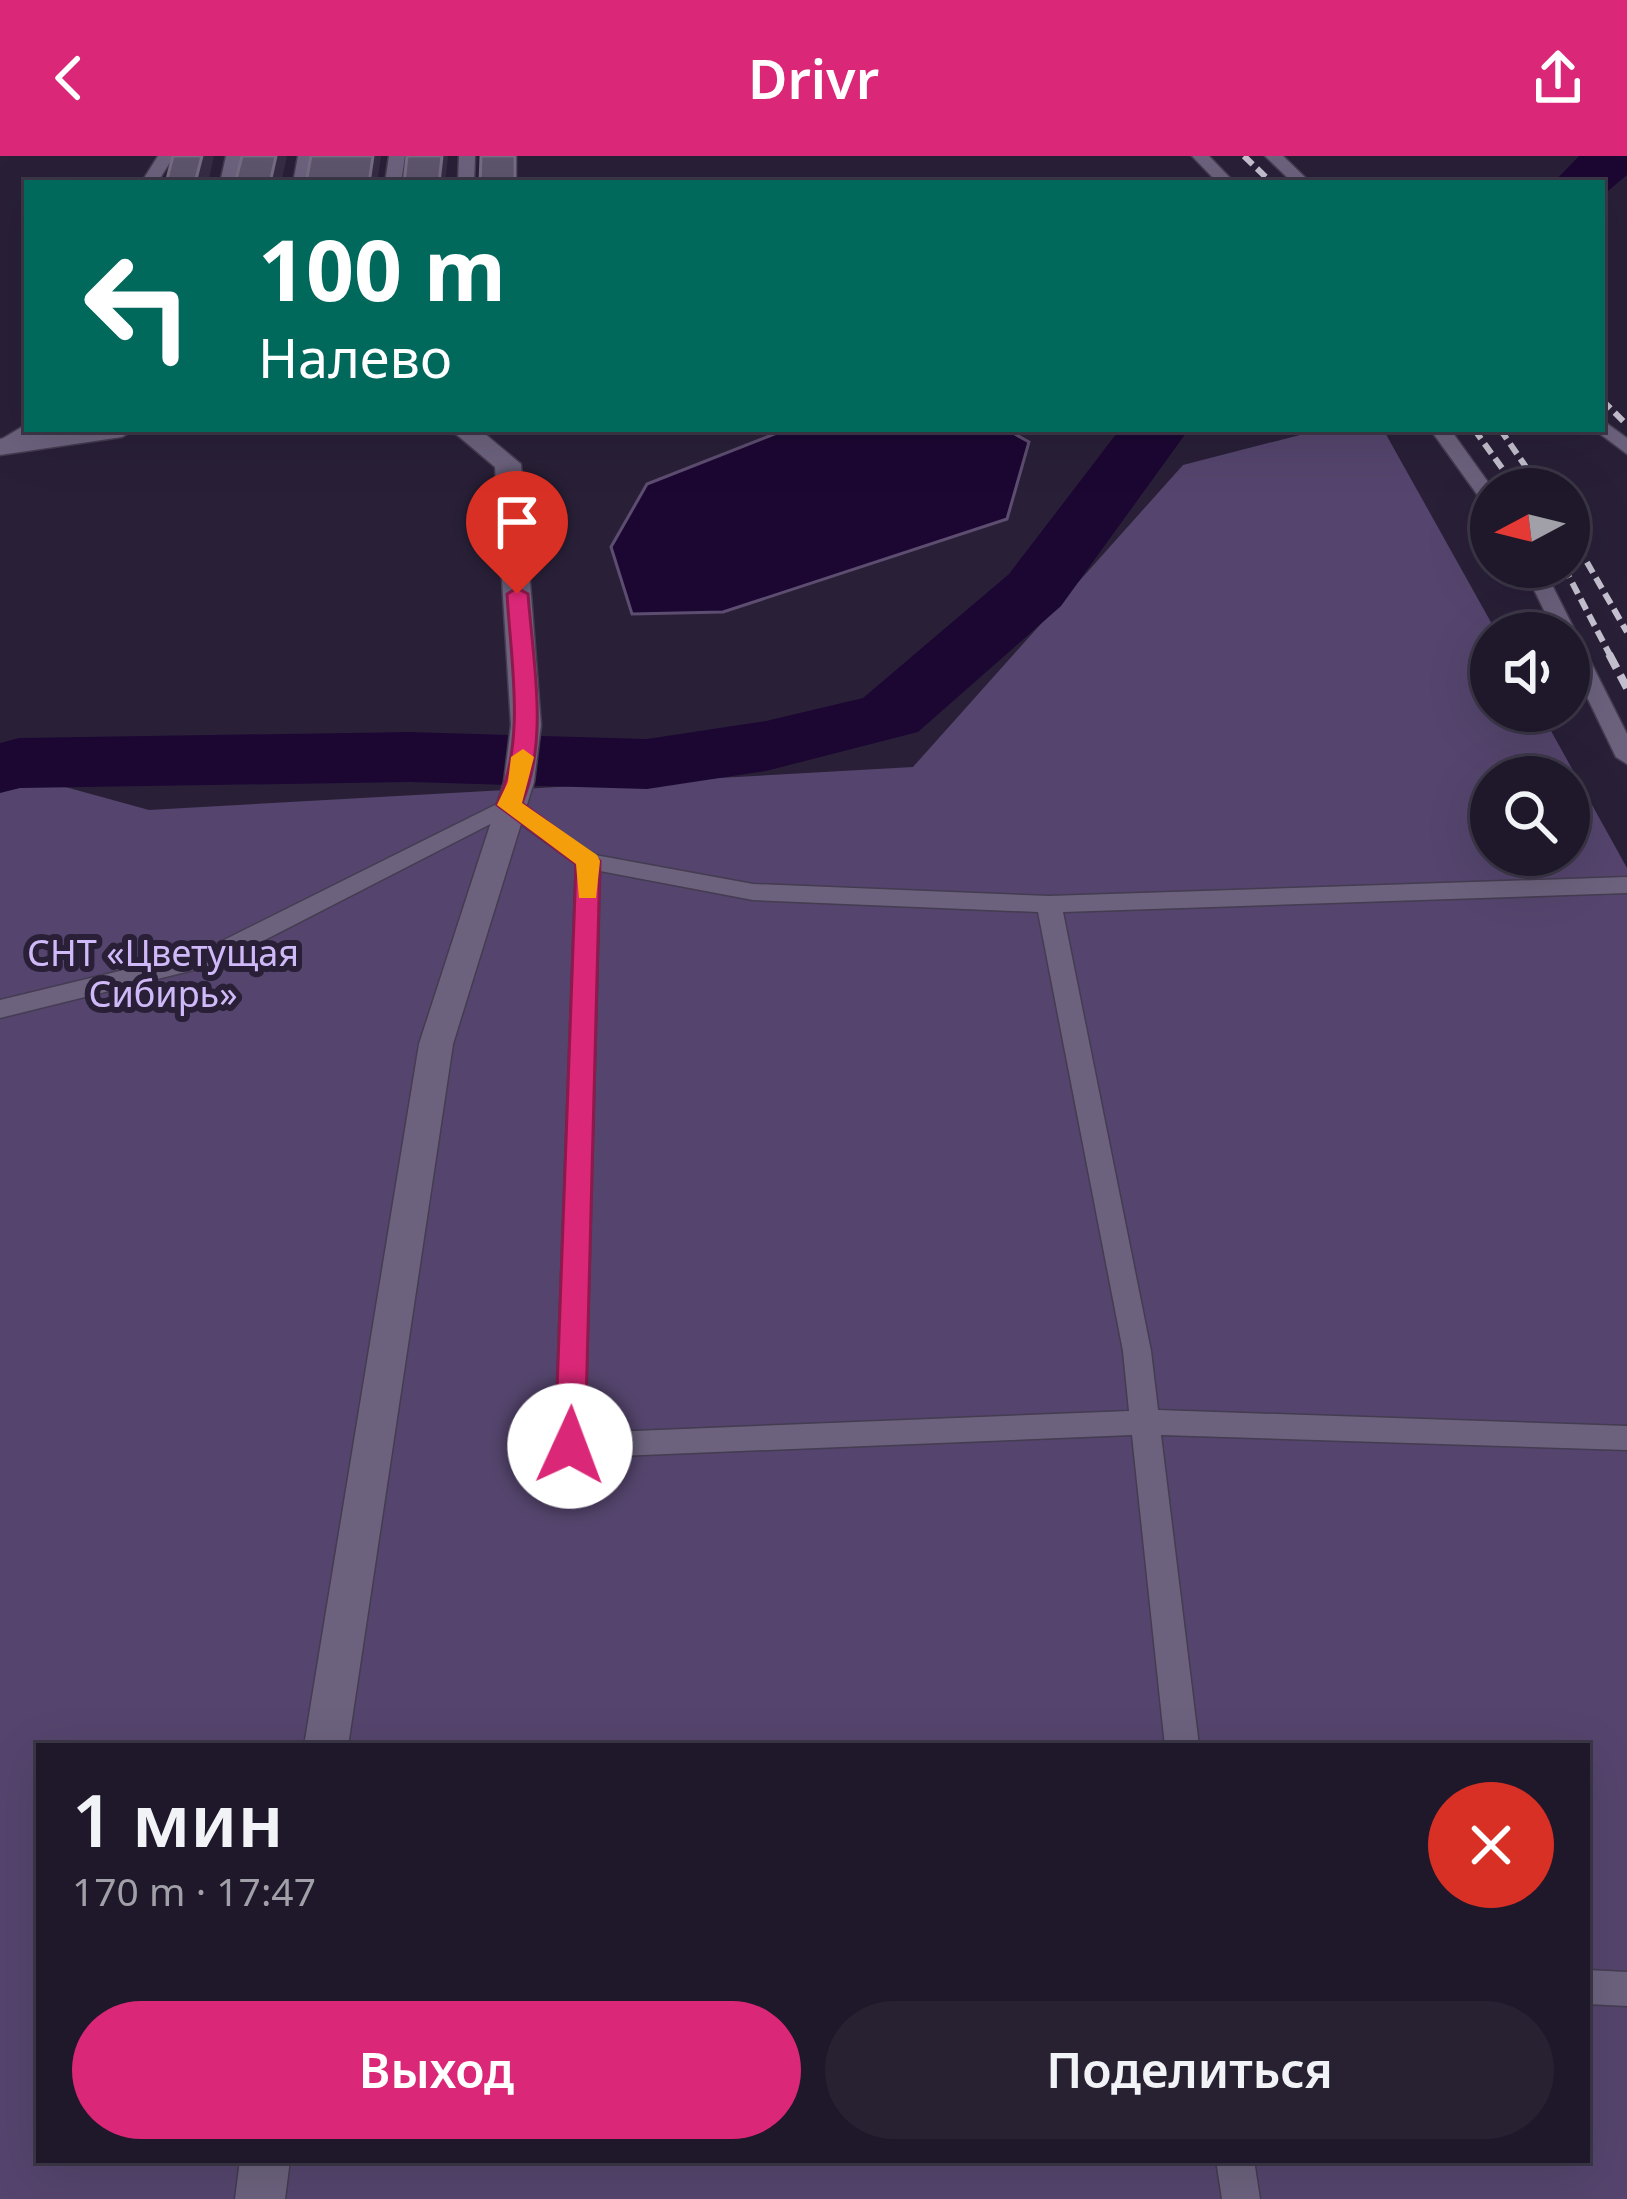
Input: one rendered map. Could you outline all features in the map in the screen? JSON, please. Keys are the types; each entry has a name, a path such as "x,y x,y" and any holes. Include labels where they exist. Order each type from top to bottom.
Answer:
{"street":[{"path":"2,446 101,432"},
{"path":"326,1743 436,1045 514,794 526,725 508,464 467,432"},
{"path":"260,2199 265,2163"}],"lane":[{"path":"1199,156 1223,180"},
{"path":"1273,156 1300,180"},
{"path":"1442,432 1470,471"},
{"path":"1590,681 1627,757"},
{"path":"0,1009 209,958 514,794 588,861 753,892 1049,904 1627,885"},
{"path":"588,861 570,1446 1146,1422 1627,1438"},
{"path":"1049,904 1137,1351 1182,1743"},
{"path":"1590,1987 1627,1989"},
{"path":"1235,2163 1241,2199"}],"green space":[{"name":"СНТ «Цветущая Сибирь»","path":"1311,432 1385,432 1485,612 1470,612 1470,732 1552,732 1565,756 1470,756 1470,876 1590,876 1590,801 1627,868 1627,2199 0,2199 0,769 149,810 913,767 1183,465"}],"shaded area":[{"path":"779,432 1011,432 1029,442 1007,519 723,612 632,614 611,547 647,484"}],"building":[{"path":"173,156 202,156 196,180 167,180"},
{"path":"242,156 276,156 271,180 236,180"},
{"path":"311,156 373,156 369,180 307,180"},
{"path":"407,156 442,156 439,180 404,180"},
{"path":"481,156 515,156 515,180 480,180"}],"waterway":[{"path":"1586,180 1615,156"},
{"path":"0,768 19,763 410,757 647,764 766,746 890,715 1035,590 1153,432"}],"railway":[{"path":"1244,156 1269,180"},
{"path":"1605,403 1627,425"},
{"path":"1476,432 1502,468"},
{"path":"1502,432 1527,468"},
{"path":"1590,568 1627,632"},
{"path":"1575,588 1611,657"},
{"path":"1609,654 1627,688"}],"slow traffic":[{"path":"523,757 509,805 588,861 587,892"}],"route":[{"path":"517,594 526,725 519,782 509,805 588,861 570,1446"}]}
